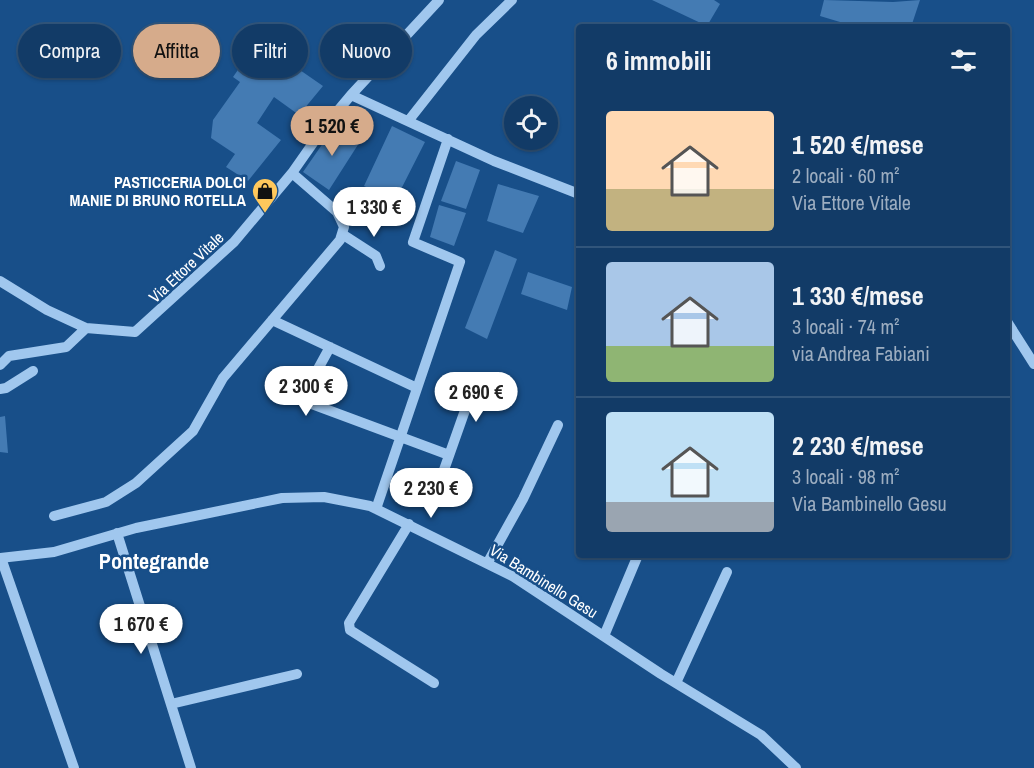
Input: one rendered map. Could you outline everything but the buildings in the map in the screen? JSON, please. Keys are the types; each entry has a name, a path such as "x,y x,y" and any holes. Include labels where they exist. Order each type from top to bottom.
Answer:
{"street":[{"path":"424,18 433,0"},
{"name":"Via Ettore Vitale","path":"86,328 135,332 234,242 292,173 351,95 439,0"},
{"path":"409,120 476,35 512,0"},
{"path":"351,95 494,161 576,193"},
{"path":"376,509 460,262 413,242 448,139"},
{"path":"54,516 106,502 136,483 193,431 223,378 340,240 344,227 338,212 292,173"},
{"path":"342,234 376,256 380,266"},
{"path":"0,281 47,310 86,328 66,346 9,356 0,365"},
{"path":"272,320 417,388"},
{"path":"1010,326 1034,364"},
{"path":"330,347 301,400 449,455"},
{"path":"0,389 6,388 33,371"},
{"path":"433,501 475,382"},
{"path":"488,562 523,499 558,424"},
{"name":"Via Bambinello Gesu","path":"0,558 54,552 117,533 282,498 324,497 376,509 488,562 761,735 796,768"},
{"path":"409,524 349,623 350,630 434,682"},
{"path":"117,533 191,768"},
{"path":"0,558 75,768"},
{"path":"603,636 637,558"},
{"path":"676,683 727,572"},
{"path":"171,705 297,674"}],"place":[{"name":"PASTICCERIA DOLCI MANIE DI BRUNO ROTELLA","path":"265,214"}],"district":[{"name":"Pontegrande","path":"154,561"}]}
